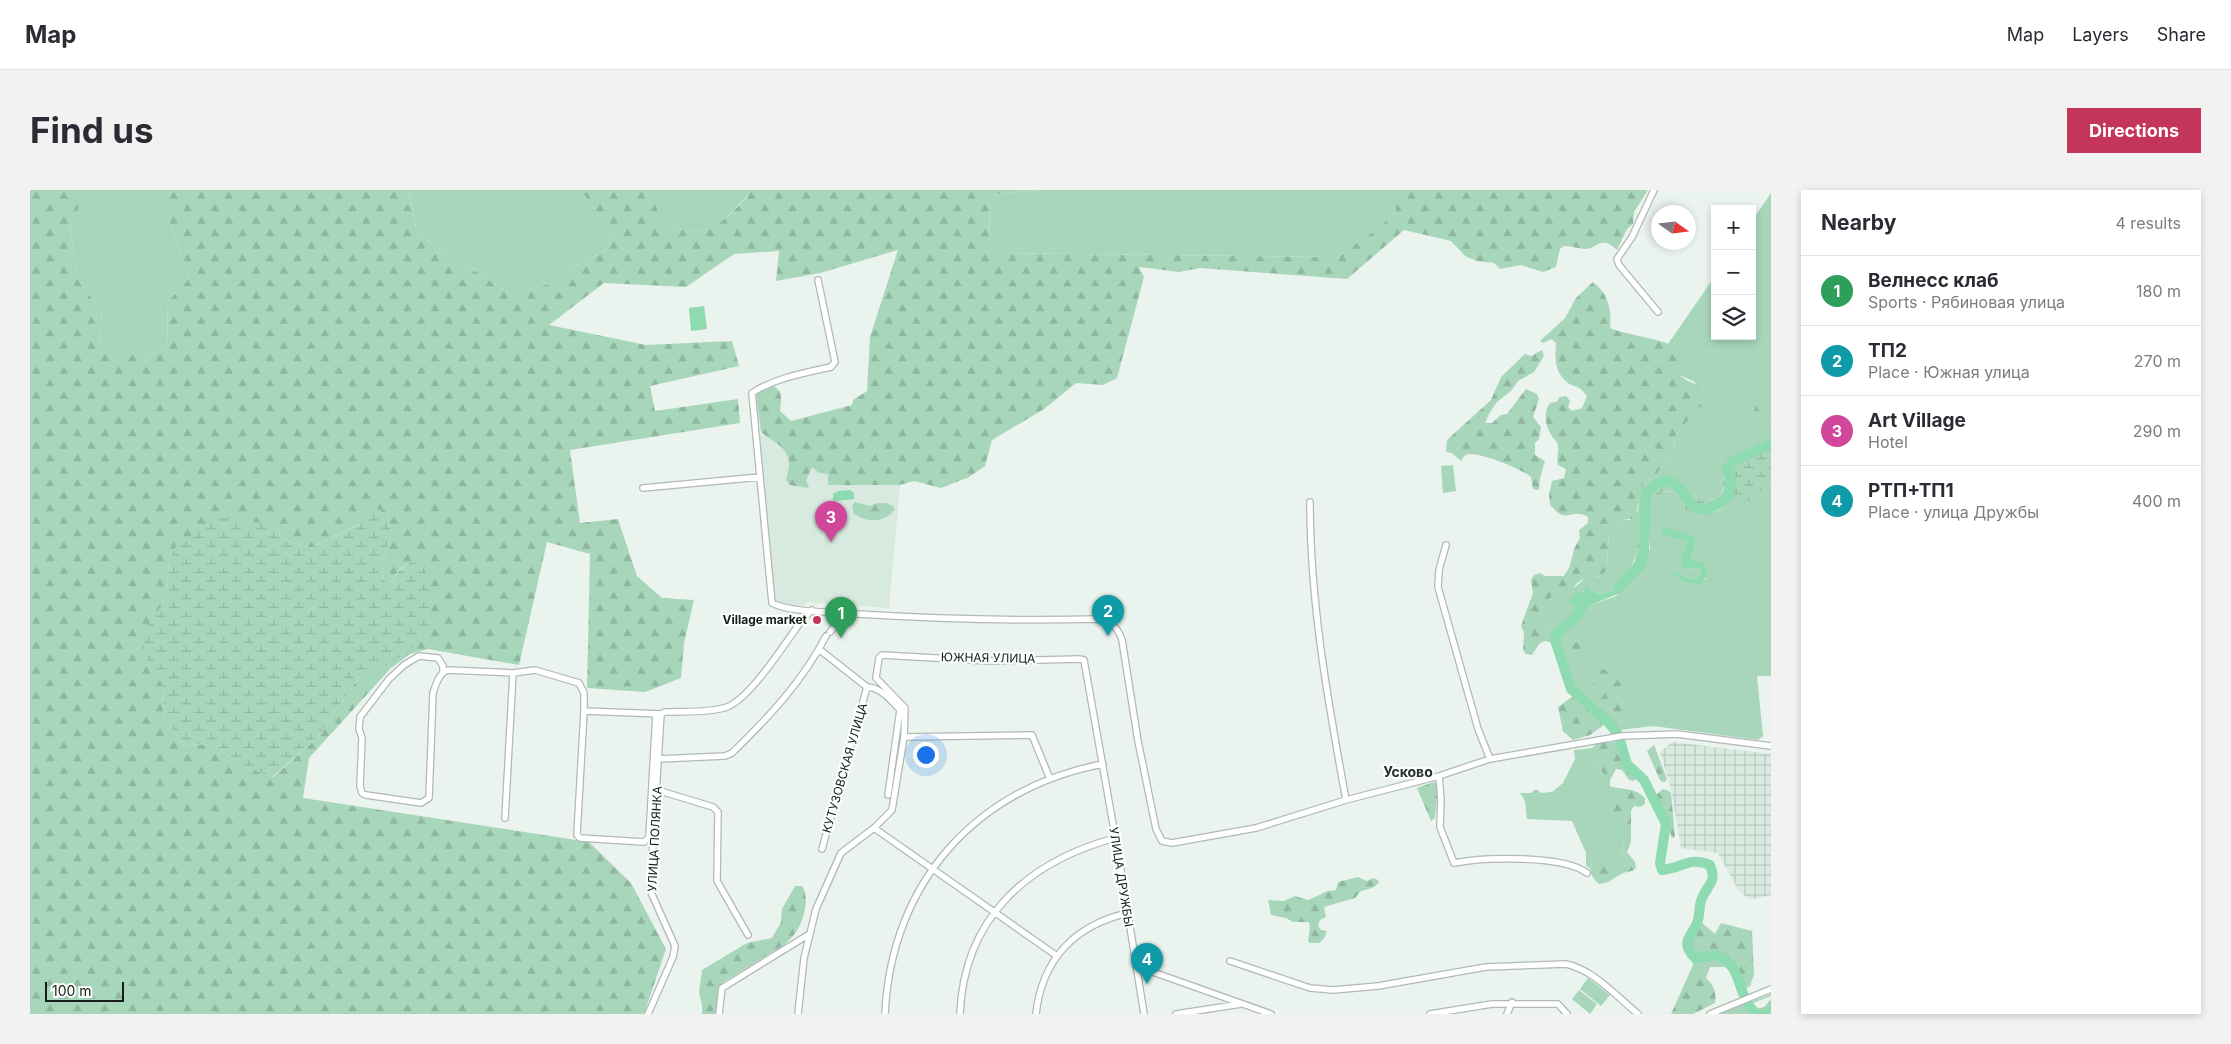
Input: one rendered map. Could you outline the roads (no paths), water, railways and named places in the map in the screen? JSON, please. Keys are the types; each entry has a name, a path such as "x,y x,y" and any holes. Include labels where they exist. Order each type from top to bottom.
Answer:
{"street":[{"path":"1654,190 1632,237 1617,259 1618,265 1658,312"},
{"path":"818,280 835,362 831,367 791,376 761,387 752,393 772,603 844,613 970,620 1098,619 1110,622 1118,629 1122,640 1138,742 1156,829 1159,838 1166,844 1256,828 1346,800 1439,776 1490,760 1622,736 1677,734 1771,746"},
{"path":"643,488 760,477"},
{"path":"1310,502 1310,536 1320,638 1327,695 1346,800"},
{"path":"1446,546 1438,570 1438,587 1478,729 1490,760"},
{"path":"584,711 659,714 724,708 740,700 752,688 802,619 812,610"},
{"path":"658,760 725,756 732,753 770,716 820,650 828,634 844,613"},
{"name":"КУТУЗОВСКАЯ УЛИЦА","path":"820,650 867,687 822,849"},
{"name":"ЮЖНАЯ УЛИЦА","path":"798,1014 801,977 808,935 837,859 845,849 874,828 894,806 904,736 905,708 876,678 878,658 882,654 988,660 1079,659 1085,663 1103,764"},
{"path":"444,672 438,658 426,656 413,658 389,679 360,717 359,729 362,738 360,786 362,792 369,796 421,803 427,801 430,796 433,693 436,682 444,672 448,670 513,673 535,670 579,683 584,693 577,835 580,838 644,842 649,837 659,714"},
{"path":"505,818 513,673"},
{"path":"867,687 882,692 900,710 888,795"},
{"name":"УЛИЦА ПОЛЯНКА","path":"648,1014 673,957 675,946 650,890 657,790 659,714"},
{"path":"904,736 1032,735 1050,778"},
{"path":"885,1014 886,990 897,944 914,900 932,871 954,843 978,818 1028,787 1076,769 1103,764"},
{"name":"УЛИЦА ДРУЖБЫ","path":"1103,764 1144,1014"},
{"path":"1439,776 1441,790 1440,827 1454,864 1483,858 1517,860 1575,866 1586,873"},
{"path":"657,790 713,807 718,812 717,881 748,935"},
{"path":"874,828 932,871 995,912 1057,956"},
{"path":"960,1014 960,1002 970,959 979,938 995,912 1022,883 1050,863 1085,846 1115,838"},
{"path":"1036,1014 1042,986 1057,956 1064,947 1088,927 1128,913"},
{"path":"719,1014 722,988 808,935"},
{"path":"1230,960 1310,988 1333,990 1393,984 1455,971 1486,967 1566,964 1576,966 1588,972 1638,1014"},
{"path":"1136,966 1272,1014"},
{"path":"1710,1014 1771,989"},
{"path":"1430,1014 1512,1002 1555,1002 1567,1014"},
{"path":"1506,1014 1512,1002"},
{"path":"1176,1014 1243,1003"}],"waterway":[{"path":"1624,582 1640,565 1644,551 1646,493 1655,485 1668,481 1679,488 1695,508 1706,510 1723,501 1728,496 1732,482 1727,470 1733,461 1771,444"},
{"path":"1583,606 1576,617 1557,634 1555,640 1571,689 1608,722 1618,734 1627,764 1644,780 1666,824 1660,863 1662,870 1691,862 1710,865 1713,876 1712,880 1701,901 1698,920 1687,942 1687,947 1695,958 1715,955 1726,961 1737,975 1751,1009 1758,1014"},
{"path":"1766,1014 1771,1011"}],"place":[{"name":"Art Village","path":"831,542"},
{"name":"Village market","path":"817,620"},
{"name":"ТП2","path":"1108,636"},
{"name":"Велнесс клаб","path":"841,638"},
{"name":"РТП+ТП1","path":"1147,984"}],"district":[{"name":"Усково","path":"1408,772"}]}
